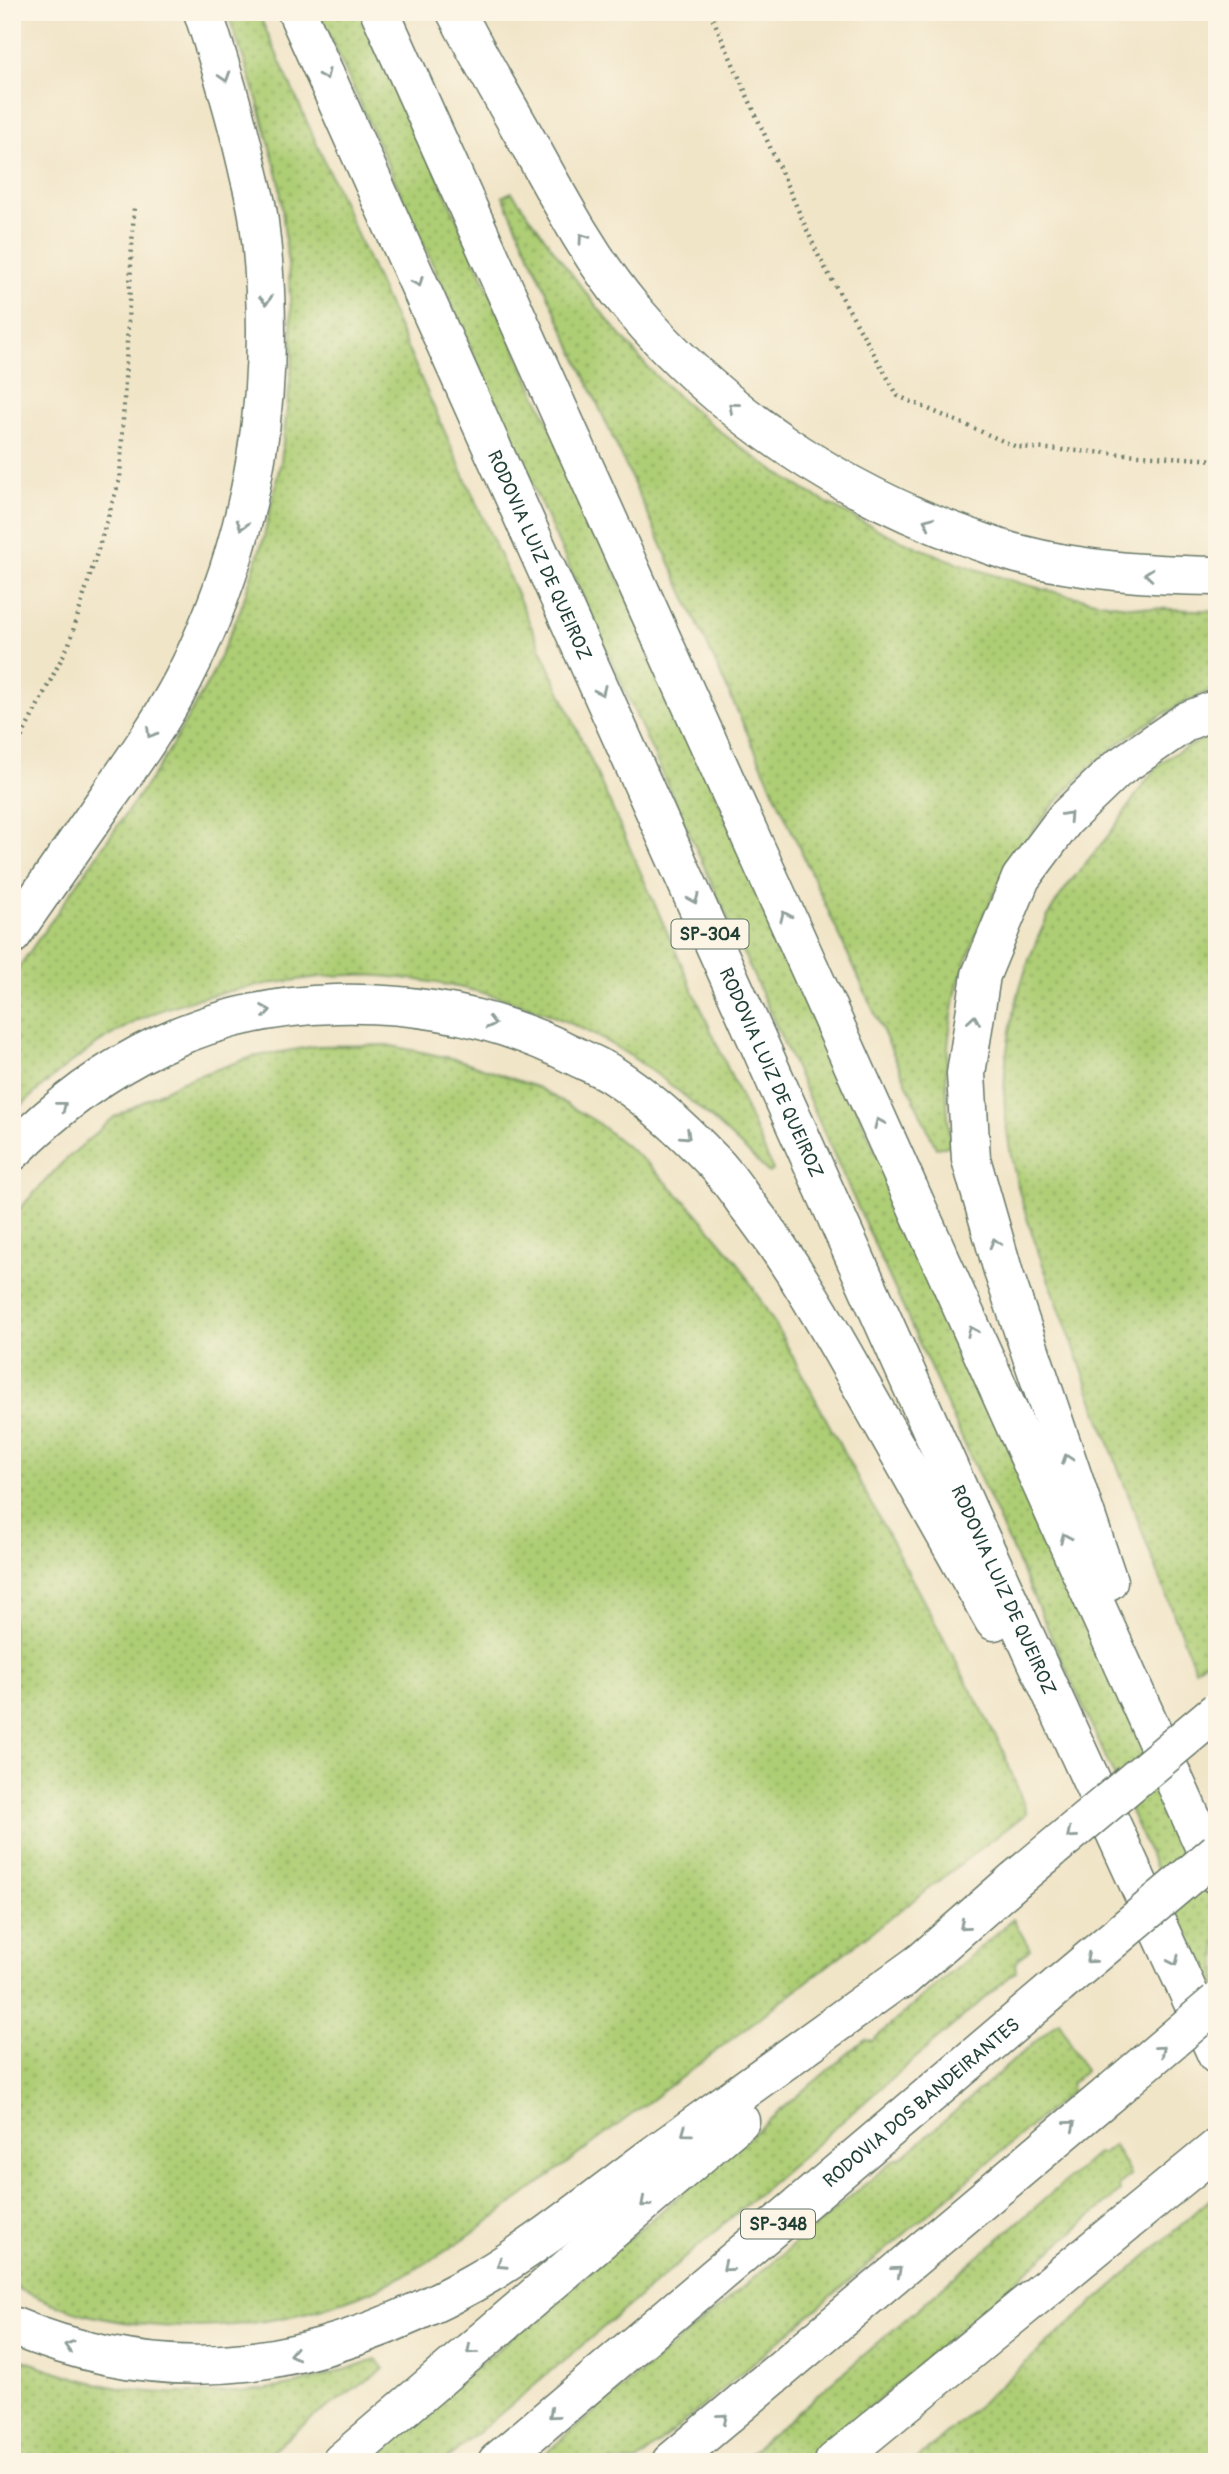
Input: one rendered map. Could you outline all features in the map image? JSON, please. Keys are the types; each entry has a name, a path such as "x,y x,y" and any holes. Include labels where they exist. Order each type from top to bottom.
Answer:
{"highway":[{"path":"12,935 141,751 183,680 235,550 252,491 264,411 268,323 259,220 231,96 203,12"},
{"name":"RODOVIA LUIZ DE QUEIROZ","path":"297,12 973,1520 1217,2055"},
{"path":"380,12 1217,1875"},
{"path":"456,12 576,229 631,306 692,370 752,423 819,468 886,504 950,531 1017,554 1085,567 1152,575 1217,576"},
{"path":"1184,1802 1004,1274 971,1159 966,1074 981,975 1021,878 1065,819 1117,769 1187,721 1217,709"},
{"path":"12,1152 44,1120 88,1086 140,1054 194,1029 249,1013 303,1005 374,1004 460,1014 505,1026 562,1049 610,1074 661,1113 714,1162 767,1230 820,1311 1125,1855"},
{"path":"341,2462 611,2233 1015,1880 1217,1711"},
{"name":"RODOVIA DOS BANDEIRANTES","path":"497,2462 1217,1852"},
{"path":"12,2326 72,2348 111,2357 187,2365 253,2363 311,2351 401,2319 474,2283 542,2237 920,1963"},
{"path":"671,2462 1217,2003"},
{"path":"834,2462 1217,2148"},
{"path":"876,2462 1169,2188"}],"path":[{"path":"710,12 819,257 898,396 1017,447 1217,460"},
{"path":"12,756 69,645 121,478 134,207"}],"green space":[{"path":"227,12 258,12 773,1170 769,1173 686,1097 650,1070 601,1039 569,1023 536,1009 467,989 432,982 361,975 308,978 256,986 166,1008 134,1022 96,1045 61,1071 12,1114 12,977 164,759 210,679 240,611 264,537 281,461 293,357 289,274 279,180 254,88"},
{"path":"319,12 364,12 1217,1910 1217,2004"},
{"path":"512,192 580,285 654,374 706,420 755,458 806,491 914,546 1029,586 1122,605 1217,611 1217,688 1175,708 1135,732 1098,761 1065,793 1035,829 1009,867 987,909 959,982 952,1017 946,1082 950,1146 936,1148 503,196"},
{"path":"1217,733 1217,1652 1195,1669 1033,1236 1015,1174 1009,1142 1005,1086 1014,1010 1028,961 1054,905 1161,763"},
{"path":"387,1045 460,1060 539,1088 595,1121 646,1162 695,1211 737,1261 779,1331 1001,1746 1027,1813 535,2187 465,2238 410,2272 357,2296 322,2308 249,2323 175,2327 101,2318 56,2305 12,2286 12,1217 61,1164 114,1117 180,1082 252,1057 316,1046"},
{"path":"1013,1919 1030,1949 1015,1963 1016,1971 636,2300 443,2462 364,2462 865,2039 872,2041"},
{"path":"1059,2021 1085,2071 1071,2084 1072,2091 637,2462 535,2462 894,2160 904,2156"},
{"path":"1114,2145 1130,2175 1119,2185 1120,2191 806,2462 740,2462 1097,2154 1102,2154"},
{"path":"1217,2193 1217,2462 914,2462"},
{"path":"12,2356 92,2382 161,2393 238,2392 285,2386 323,2377 376,2359 384,2369 308,2421 259,2462 12,2462"}]}
